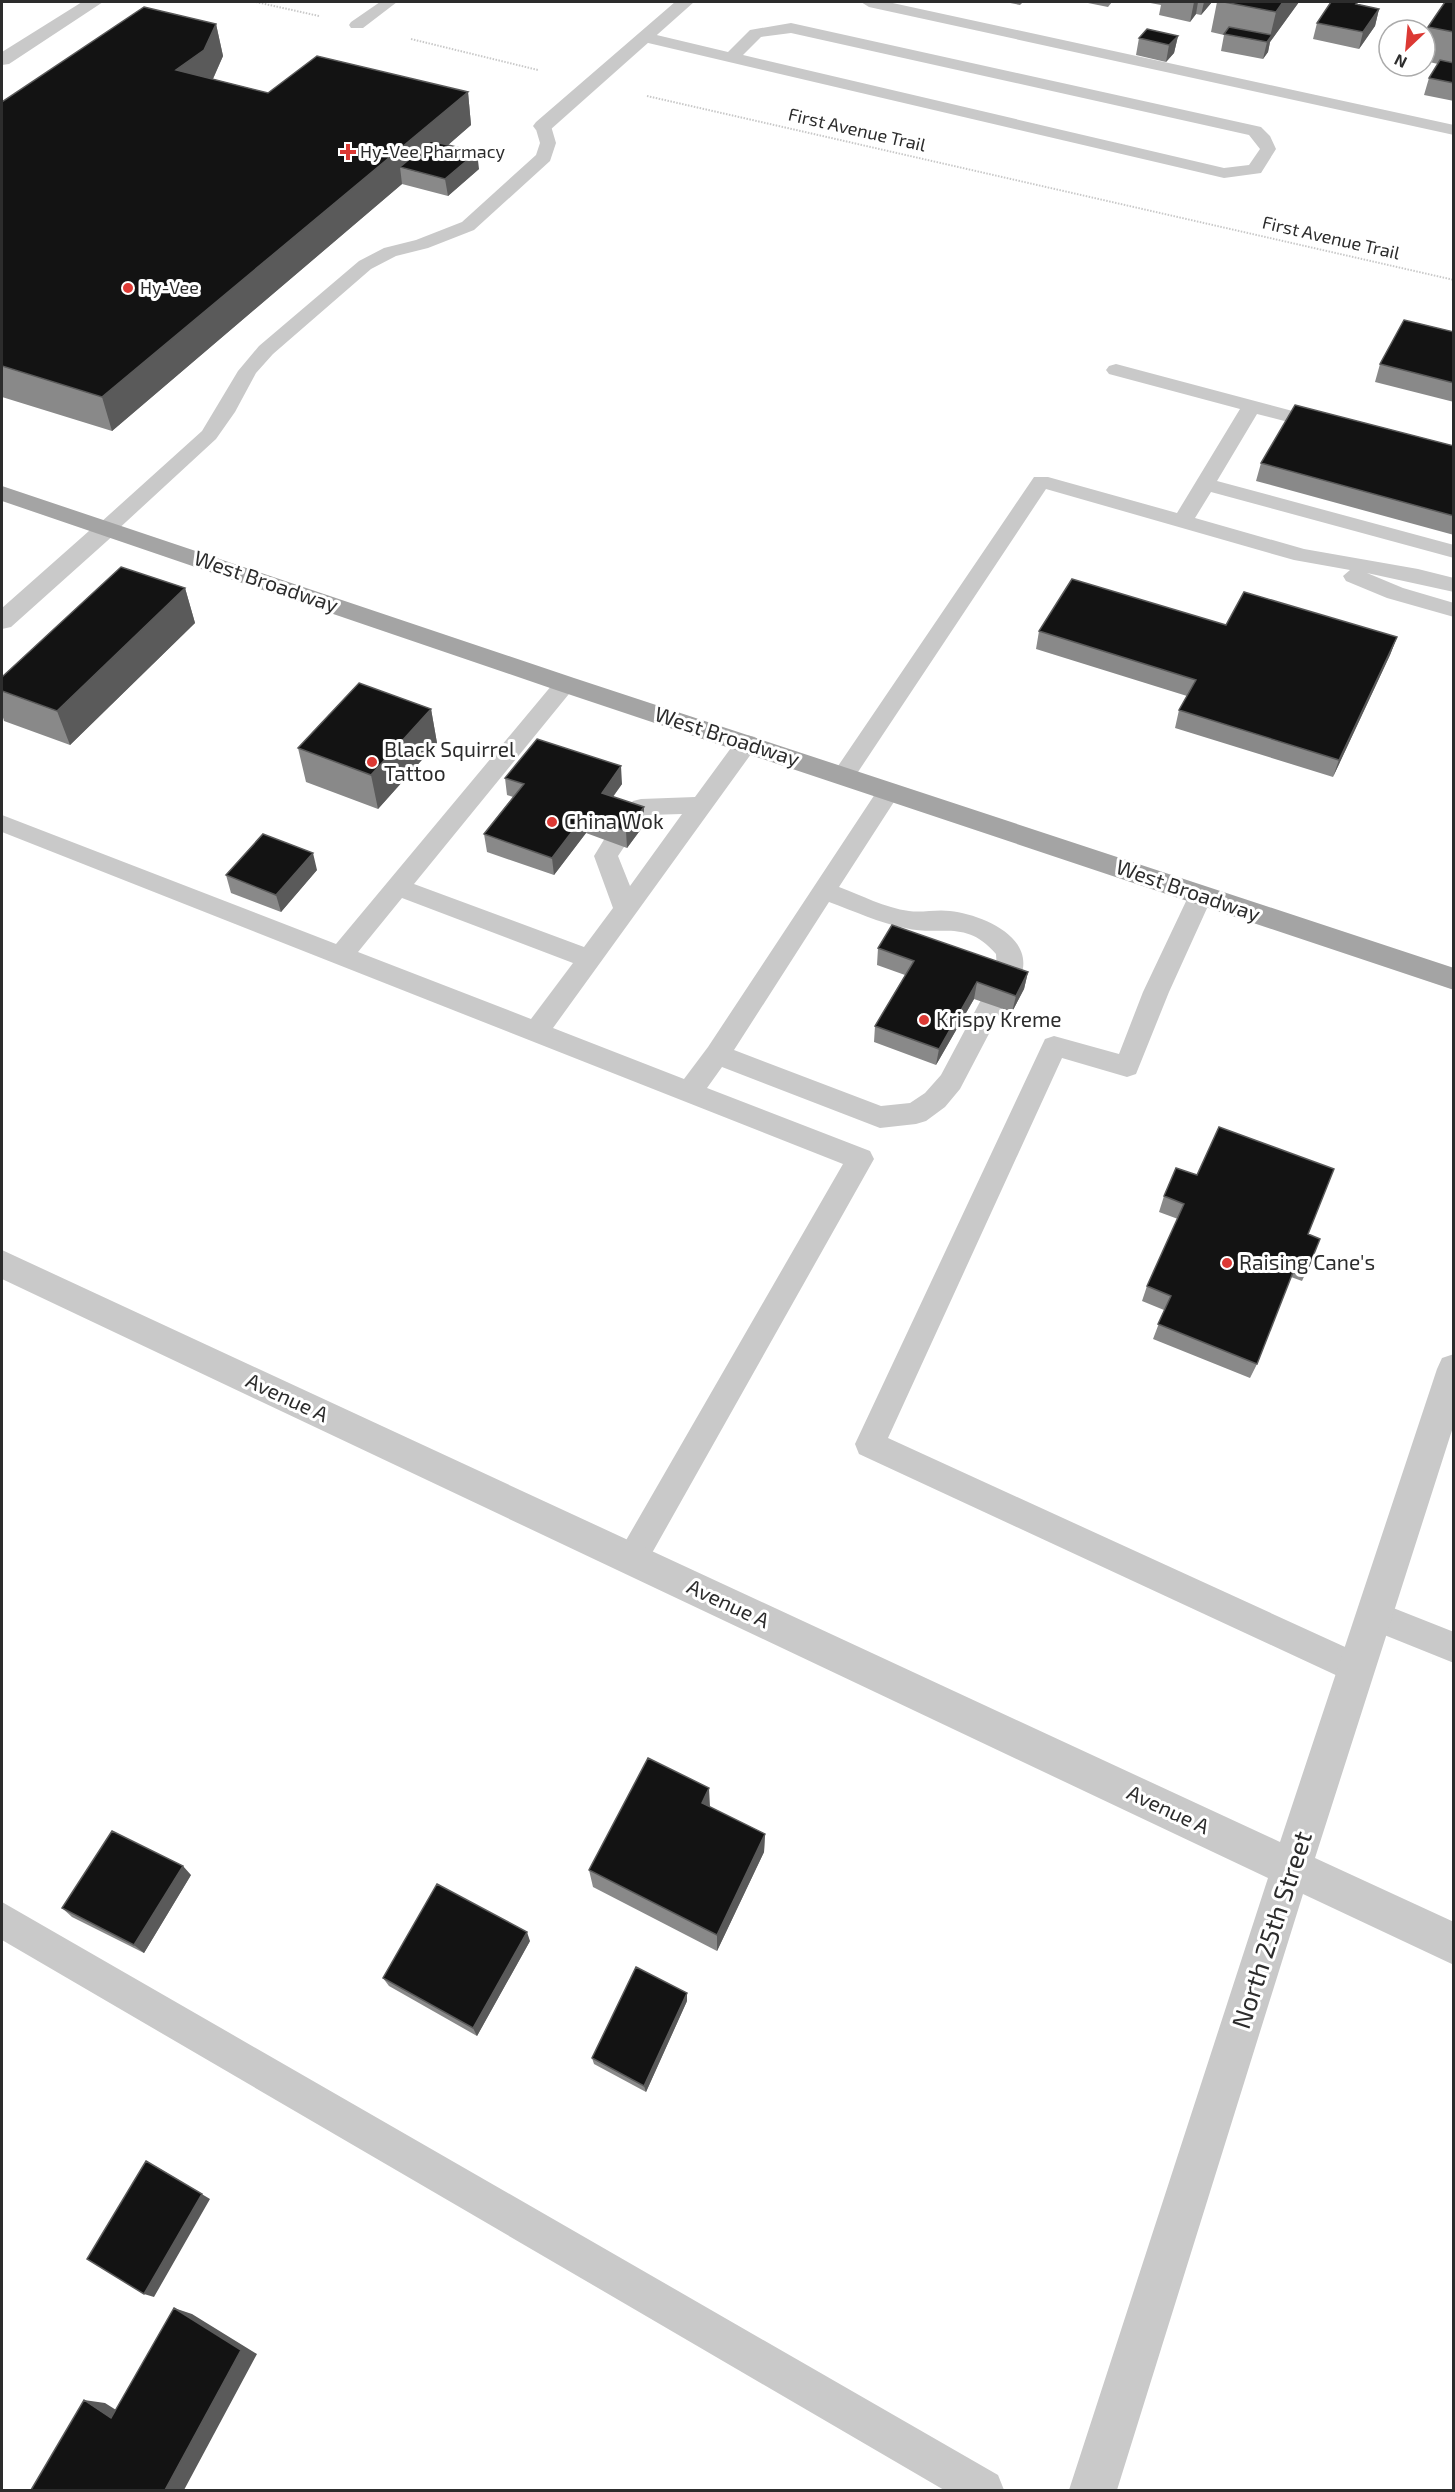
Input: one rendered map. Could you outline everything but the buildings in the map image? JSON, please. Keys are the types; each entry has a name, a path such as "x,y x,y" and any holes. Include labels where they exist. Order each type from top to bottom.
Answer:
{"main road":[{"name":"West Broadway","path":"2,493 565,684 1454,979"}],"street":[{"path":"2,60 94,2"},
{"path":"543,126 685,2"},
{"path":"2,621 107,528"},
{"name":"Avenue A","path":"2,1264 1454,1944"},
{"name":"North 25th Street","path":"1093,2490 1355,1668 1454,1370"}],"lane":[{"path":"357,25 389,2"},
{"path":"869,2 1454,130"},
{"path":"644,37 1224,173 1255,169 1268,149 1256,131 790,28 756,33 732,57"},
{"path":"107,528 208,435 225,412 248,371 266,350 365,265 390,252 422,244 468,226 544,157 548,143 543,126"},
{"path":"1116,370 1340,431"},
{"path":"1183,521 1252,406"},
{"path":"844,775 1041,481 1302,555 1418,576 1454,585"},
{"path":"1205,484 1300,502 1431,537 1454,552"},
{"path":"1302,555 1395,593 1454,610"},
{"path":"341,955 565,684"},
{"path":"536,1032 747,743"},
{"path":"689,1092 717,1054 890,791"},
{"path":"631,820 641,807 702,805"},
{"path":"2,822 860,1159 632,1559"},
{"path":"614,844 606,856 626,909"},
{"path":"397,887 589,959"},
{"path":"717,1054 880,1117 916,1113 935,1100 951,1082 1011,968 1010,955 999,941 982,929 947,920 925,922 904,919 824,891"},
{"path":"1201,895 1156,992 1127,1067 1054,1046 870,1444 990,1497 1239,1616 1355,1668"},
{"path":"1373,1615 1454,1648"},
{"path":"2,1920 983,2490"}],"path":[{"name":"First Avenue Trail","path":"256,2 592,83 1454,280"}],"place":[{"name":"Hy-Vee Pharmacy","path":"348,152"},
{"name":"Hy-Vee","path":"128,288"},
{"name":"Black Squirrel Tattoo","path":"372,762"},
{"name":"China Wok","path":"552,822"},
{"name":"Krispy Kreme","path":"924,1020"},
{"name":"Raising Cane's","path":"1227,1263"}]}
